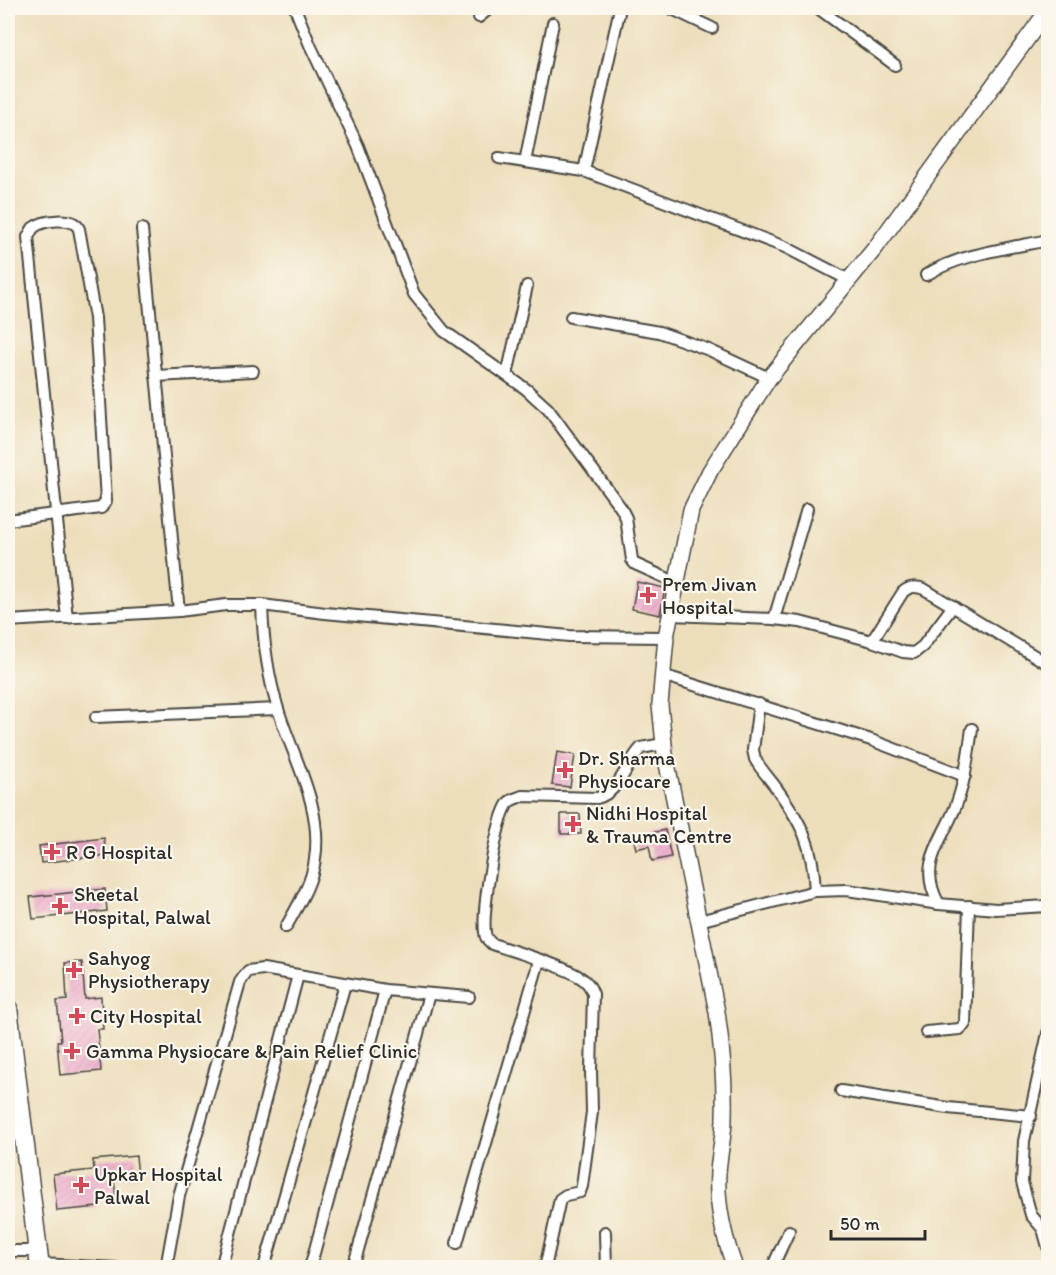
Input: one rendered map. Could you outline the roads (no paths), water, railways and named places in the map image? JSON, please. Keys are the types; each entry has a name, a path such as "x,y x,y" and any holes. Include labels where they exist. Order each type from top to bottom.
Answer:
{"highway":[{"path":"8,1008 40,1260"}],"main road":[{"path":"735,1268 724,1237 719,1208 718,1175 724,1120 721,1040 663,744 660,705 666,637 691,510 710,471 769,378 876,248 1048,10"}],"street":[{"path":"295,8 358,146 414,294 444,330 526,389 548,409 621,508 626,518 631,557 635,564 675,582"},
{"path":"479,17 490,8"},
{"path":"584,171 620,8"},
{"path":"670,8 712,28"},
{"path":"818,8 895,65"},
{"path":"525,162 553,23"},
{"path":"499,158 584,171 785,248 849,280"},
{"path":"8,520 57,514 101,508 106,501 95,318 79,229 70,221 42,223 34,227 28,237 57,514 67,618"},
{"path":"142,229 179,611"},
{"path":"926,275 957,261 1048,240"},
{"path":"507,375 527,286"},
{"path":"571,317 659,332 709,350 769,378"},
{"path":"156,376 253,371"},
{"path":"774,618 807,509"},
{"path":"872,641 903,592 917,586 1048,664"},
{"path":"8,621 179,611 226,605 262,605 557,635 666,637"},
{"path":"262,605 263,636 278,709 309,795 316,831 314,870 286,927"},
{"path":"671,615 774,618 800,622 872,641 903,652 914,653 923,646 952,606"},
{"path":"662,675 871,740 964,776"},
{"path":"759,704 753,750 755,759 799,822 814,864 815,891"},
{"path":"96,717 278,709"},
{"path":"939,904 931,890 930,861 955,807 964,776 972,729"},
{"path":"545,1268 560,1199 579,1192 582,1186 592,1112 593,994 588,983 581,977 492,944 487,939 485,917 495,844 510,802 522,796 597,798 609,794 641,748 663,744"},
{"path":"699,921 815,891 847,890 939,904 996,909 1048,906"},
{"path":"926,1032 960,1029 965,1024 969,906"},
{"path":"457,1243 539,961"},
{"path":"166,1268 179,1196 240,982 244,975 254,969 263,969 385,990 469,997"},
{"path":"221,1268 298,975"},
{"path":"264,1268 345,984"},
{"path":"310,1268 385,990"},
{"path":"353,1268 429,994"},
{"path":"1048,1033 1024,1141 1022,1182 1031,1215 1043,1228 1048,1247"},
{"path":"840,1091 948,1108 1030,1116"},
{"path":"772,1268 789,1231"},
{"path":"605,1232 606,1268"},
{"path":"8,1251 40,1260 116,1268"}],"place":[{"name":"Prem Jivan Hospital","path":"648,595"},
{"name":"Dr. Sharma Physiocare","path":"565,770"},
{"name":"Nidhi Hospital & Trauma Centre","path":"573,824"},
{"name":"R G Hospital","path":"52,852"},
{"name":"Sheetal Hospital, Palwal","path":"60,906"},
{"name":"Sahyog Physiotherapy","path":"74,970"},
{"name":"City Hospital","path":"77,1016"},
{"name":"Gamma Physiocare & Pain Relief Clinic","path":"72,1051"},
{"name":"Upkar Hospital Palwal","path":"81,1185"}]}
